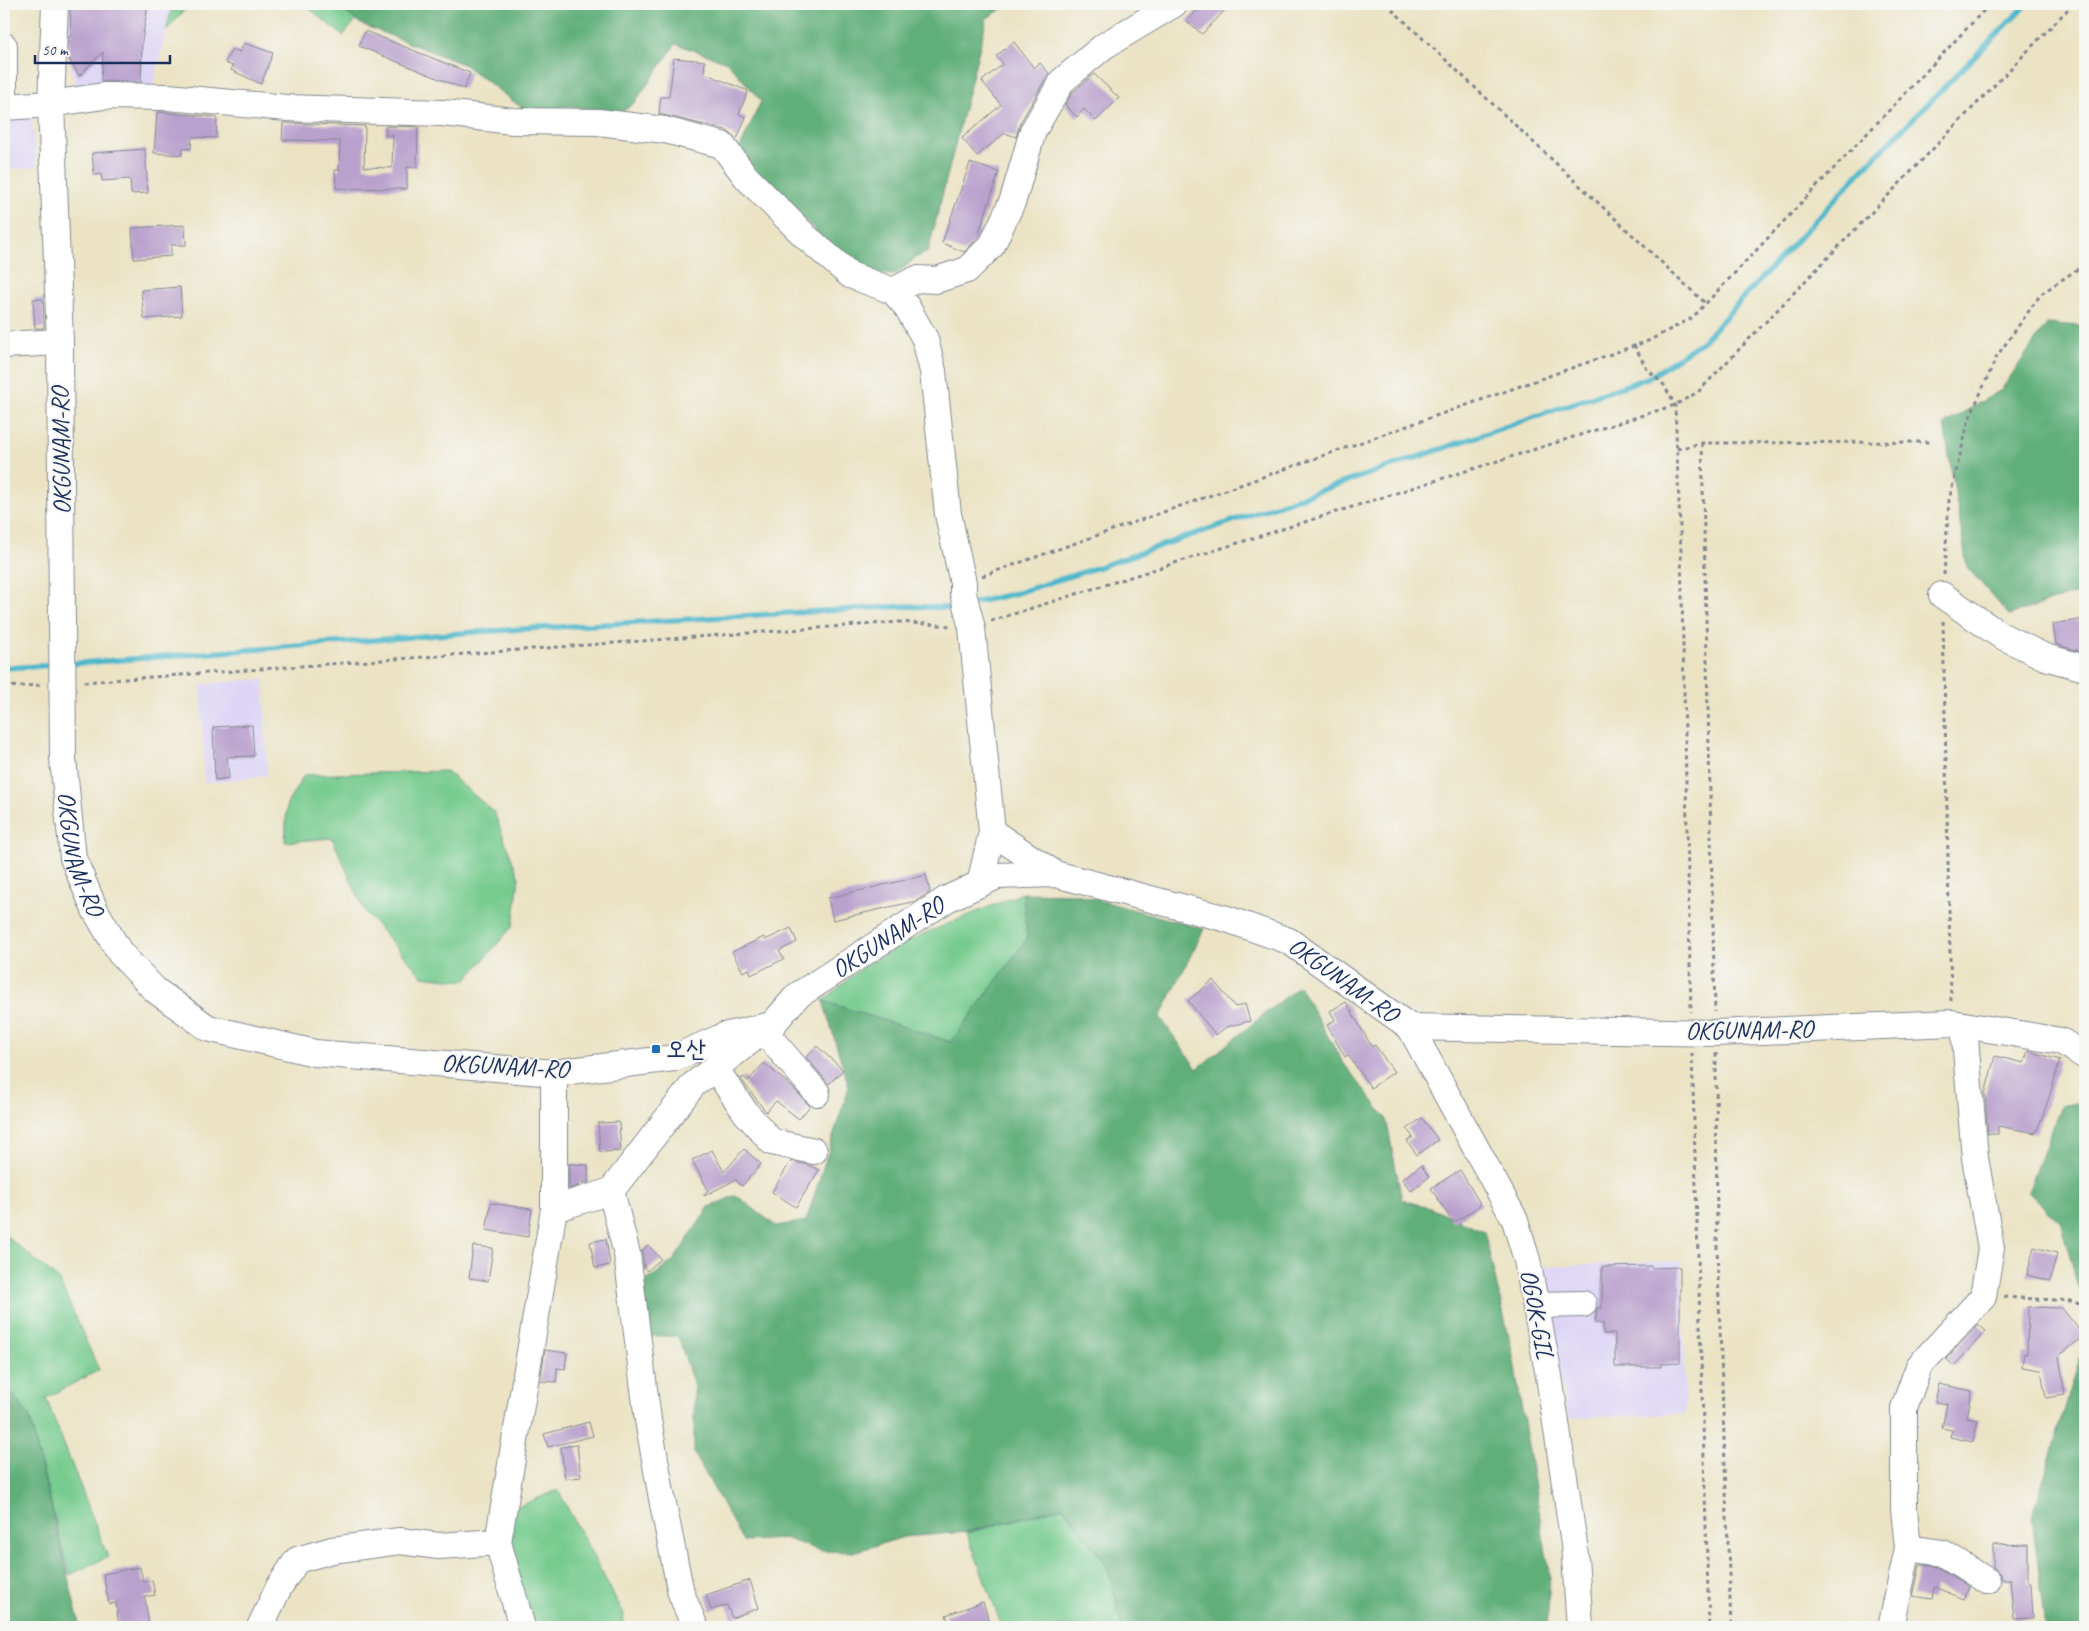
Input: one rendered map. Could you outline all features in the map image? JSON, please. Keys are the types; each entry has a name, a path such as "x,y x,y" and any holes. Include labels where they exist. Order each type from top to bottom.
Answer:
{"street":[{"name":"OKGUNAM-RO","path":"55,4 51,104 60,342 64,759 73,858 95,910 120,953 155,990 208,1028 315,1053 554,1073 674,1058 724,1036 768,1028 797,996 947,899 997,876 1055,874 1227,919 1289,941 1410,1027 1692,1032 1952,1023 1964,1026 1986,1027 2073,1044 2085,1056"},
{"path":"893,291 917,279 936,280 967,270 992,246 1013,200 1033,131 1062,80 1104,46 1174,4"},
{"path":"4,46 4,93"},
{"path":"4,107 51,104 103,96 168,98 287,108 443,113 513,121 598,122 665,130 722,145 747,178 806,237 850,275 893,291 907,307 925,339"},
{"path":"936,280 917,298 933,371 948,514 966,605 992,832 980,884"},
{"path":"4,345 60,342"},
{"path":"1942,595 2000,635 2045,658 2085,668"},
{"path":"992,832 1055,874"},
{"path":"1891,1627 1908,1548 1904,1509 1904,1408 1919,1366 1983,1297 1990,1248 1975,1158 1964,1026"},
{"name":"OGOK-GIL","path":"1410,1027 1515,1220 1537,1305 1574,1544 1580,1627"},
{"path":"554,1209 611,1191 693,1085 768,1028 817,1093"},
{"path":"715,1068 746,1113 772,1142 814,1151"},
{"path":"522,1627 498,1542 554,1209 554,1073"},
{"path":"611,1191 627,1254 648,1420 663,1504 682,1593 695,1627"},
{"path":"1537,1305 1584,1304"},
{"path":"260,1627 279,1587 297,1560 332,1550 400,1541 439,1546 498,1542"},
{"path":"1908,1548 1943,1553 1987,1581"}],"path":[{"path":"1386,4 1705,304"},
{"path":"966,605 1634,345 1692,318 1990,4"},
{"path":"4,687 63,669 899,622 966,605 1675,405 1698,392 2072,4"},
{"path":"1634,345 1648,370 1664,385 1675,405 1681,552 1692,1032 1709,1627"},
{"path":"1677,449 1702,443 1928,442"},
{"path":"1983,1297 2025,1296 2071,1301 2085,1306"}],"shaded area":[{"path":"62,4 173,4 152,90 76,91 61,14"},
{"path":"31,113 37,167 4,170 4,115"},
{"path":"264,679 267,776 204,783 201,684"},
{"path":"1682,1261 1685,1414 1569,1418 1535,1267"}],"green space":[{"path":"173,4 190,4 166,31"},
{"path":"304,4 335,4 356,20 343,36"},
{"path":"335,4 1010,4 987,18 928,252 915,258 896,275 861,274 754,172 740,148 761,101 727,62 676,44 635,102 620,114 570,106 526,111 465,65 361,24"},
{"path":"2047,324 2085,326 2085,595 2070,595 2009,615 1967,567 1944,424 2001,390"},
{"path":"446,771 494,812 519,878 513,926 465,981 422,976 365,912 332,838 285,842 287,804 304,775"},
{"path":"1023,893 1027,939 951,1042 823,1001 865,965 923,934"},
{"path":"1023,893 1077,894 1204,929 1160,1017 1197,1069 1299,986 1342,1061 1386,1118 1402,1200 1425,1206 1484,1231 1512,1350 1550,1577 1547,1627 1122,1627 1108,1568 1063,1507 967,1532 904,1537 854,1552 821,1551 787,1539 743,1541 694,1453 694,1386 678,1336 645,1336 641,1285 674,1260 709,1207 736,1195 776,1226 806,1221 849,1087 823,1001 951,1042 1027,939"},
{"path":"2085,1101 2085,1308 2060,1222 2028,1192 2061,1106"},
{"path":"4,1234 59,1280 99,1370 46,1398 108,1557 69,1575 29,1416 4,1383"},
{"path":"2085,1341 2085,1627 2046,1627 2032,1518"},
{"path":"4,1383 29,1416 80,1627 4,1627"},
{"path":"558,1490 624,1614 623,1627 527,1627 500,1545 509,1510"},
{"path":"1063,1507 1108,1568 1122,1627 1002,1627 967,1533"}],"building":[{"path":"70,4 148,5 142,40 141,82 101,81 103,52 79,76 68,57 69,36 71,36"},
{"path":"1203,4 1231,4 1202,34 1187,21"},
{"path":"365,31 470,73 464,89 359,46"},
{"path":"1014,42 1034,68 1040,63 1049,73 1020,123 1016,137 1005,133 977,156 962,138 1001,105 982,81 1003,64 996,56"},
{"path":"244,43 273,53 261,84 231,70 233,66 225,63 232,49 240,52"},
{"path":"674,58 705,61 704,73 748,91 739,114 746,117 737,139 726,130 659,114 661,97 669,97"},
{"path":"1094,74 1119,98 1096,121 1084,109 1077,117 1065,105 1072,93"},
{"path":"157,112 217,117 216,138 192,137 191,149 183,148 182,155 154,153"},
{"path":"283,123 365,126 364,167 392,168 393,135 385,135 386,126 418,127 417,167 407,167 407,189 336,188 335,170 339,170 340,141 282,140"},
{"path":"145,149 148,193 131,194 130,179 102,181 101,174 94,175 92,153"},
{"path":"970,163 999,172 977,239 964,252 942,243"},
{"path":"185,225 186,245 171,245 171,256 134,259 132,228"},
{"path":"180,287 182,316 144,319 141,290"},
{"path":"33,299 43,299 44,328 35,328"},
{"path":"2085,619 2085,653 2056,644 2053,624"},
{"path":"252,725 254,756 227,757 229,778 215,780 213,727"},
{"path":"926,875 930,892 916,901 833,920 828,898"},
{"path":"791,928 797,942 779,951 784,959 751,975 749,969 743,972 732,952 764,937 765,940"},
{"path":"1213,980 1235,1007 1245,1004 1250,1021 1226,1027 1216,1035 1188,1001"},
{"path":"1346,1002 1372,1047 1375,1045 1394,1072 1371,1088 1348,1055 1345,1057 1327,1025 1335,1020 1330,1011"},
{"path":"817,1046 843,1070 829,1084 806,1057"},
{"path":"2028,1051 2060,1060 2036,1133 1998,1126 1998,1134 1988,1134 1985,1094 1995,1056 2024,1063"},
{"path":"764,1063 792,1087 810,1106 799,1119 776,1101 766,1112 741,1079 743,1077 748,1081"},
{"path":"1422,1118 1438,1140 1417,1155 1407,1141 1413,1137 1407,1129"},
{"path":"619,1122 621,1151 600,1152 598,1123"},
{"path":"744,1149 761,1164 742,1186 735,1180 704,1196 708,1190 692,1160 712,1150 724,1172"},
{"path":"791,1161 819,1170 796,1207 772,1192"},
{"path":"569,1164 588,1165 588,1183 579,1182 578,1186 569,1189"},
{"path":"1421,1165 1429,1177 1411,1191 1402,1179"},
{"path":"1460,1170 1481,1205 1453,1223 1431,1188"},
{"path":"491,1203 532,1209 528,1237 486,1230"},
{"path":"606,1239 610,1265 595,1268 590,1242"},
{"path":"648,1245 661,1259 647,1271 644,1267 642,1251"},
{"path":"473,1246 493,1248 488,1281 469,1278"},
{"path":"2034,1247 2057,1253 2050,1281 2027,1275"},
{"path":"1651,1266 1651,1268 1680,1267 1680,1363 1661,1364 1661,1367 1615,1367 1615,1334 1603,1334 1603,1323 1595,1323 1597,1308 1602,1308 1602,1267"},
{"path":"2028,1307 2062,1308 2084,1336 2059,1356 2065,1395 2046,1398 2041,1370 2022,1367 2024,1353 2027,1354"},
{"path":"1978,1324 1986,1331 1954,1366 1946,1359"},
{"path":"545,1350 567,1353 565,1369 557,1368 556,1382 540,1381"},
{"path":"1939,1384 1972,1391 1967,1418 1978,1420 1973,1442 1950,1437 1952,1430 1942,1428 1947,1404 1935,1402"},
{"path":"589,1422 593,1436 548,1447 544,1434"},
{"path":"577,1445 581,1477 565,1479 561,1447"},
{"path":"2028,1544 2028,1583 2031,1583 2033,1618 2014,1619 2010,1579 2002,1579 1993,1567 1993,1545"},
{"path":"1920,1565 1938,1567 1969,1587 1964,1599 1934,1587 1932,1599 1913,1596"},
{"path":"140,1567 143,1582 152,1580 155,1595 145,1597 149,1627 119,1627 116,1603 109,1604 103,1574"},
{"path":"750,1580 759,1608 732,1618 727,1605 711,1610 706,1595"},
{"path":"983,1602 991,1627 950,1627 946,1615"}],"waterway":[{"path":"973,603 1017,593 1099,567 1650,377 1704,340 1864,168 2027,4"},
{"path":"68,664 475,632 905,606 950,608 959,606"},
{"path":"4,668 57,665"}],"place":[{"name":"오산","path":"656,1049"}]}
